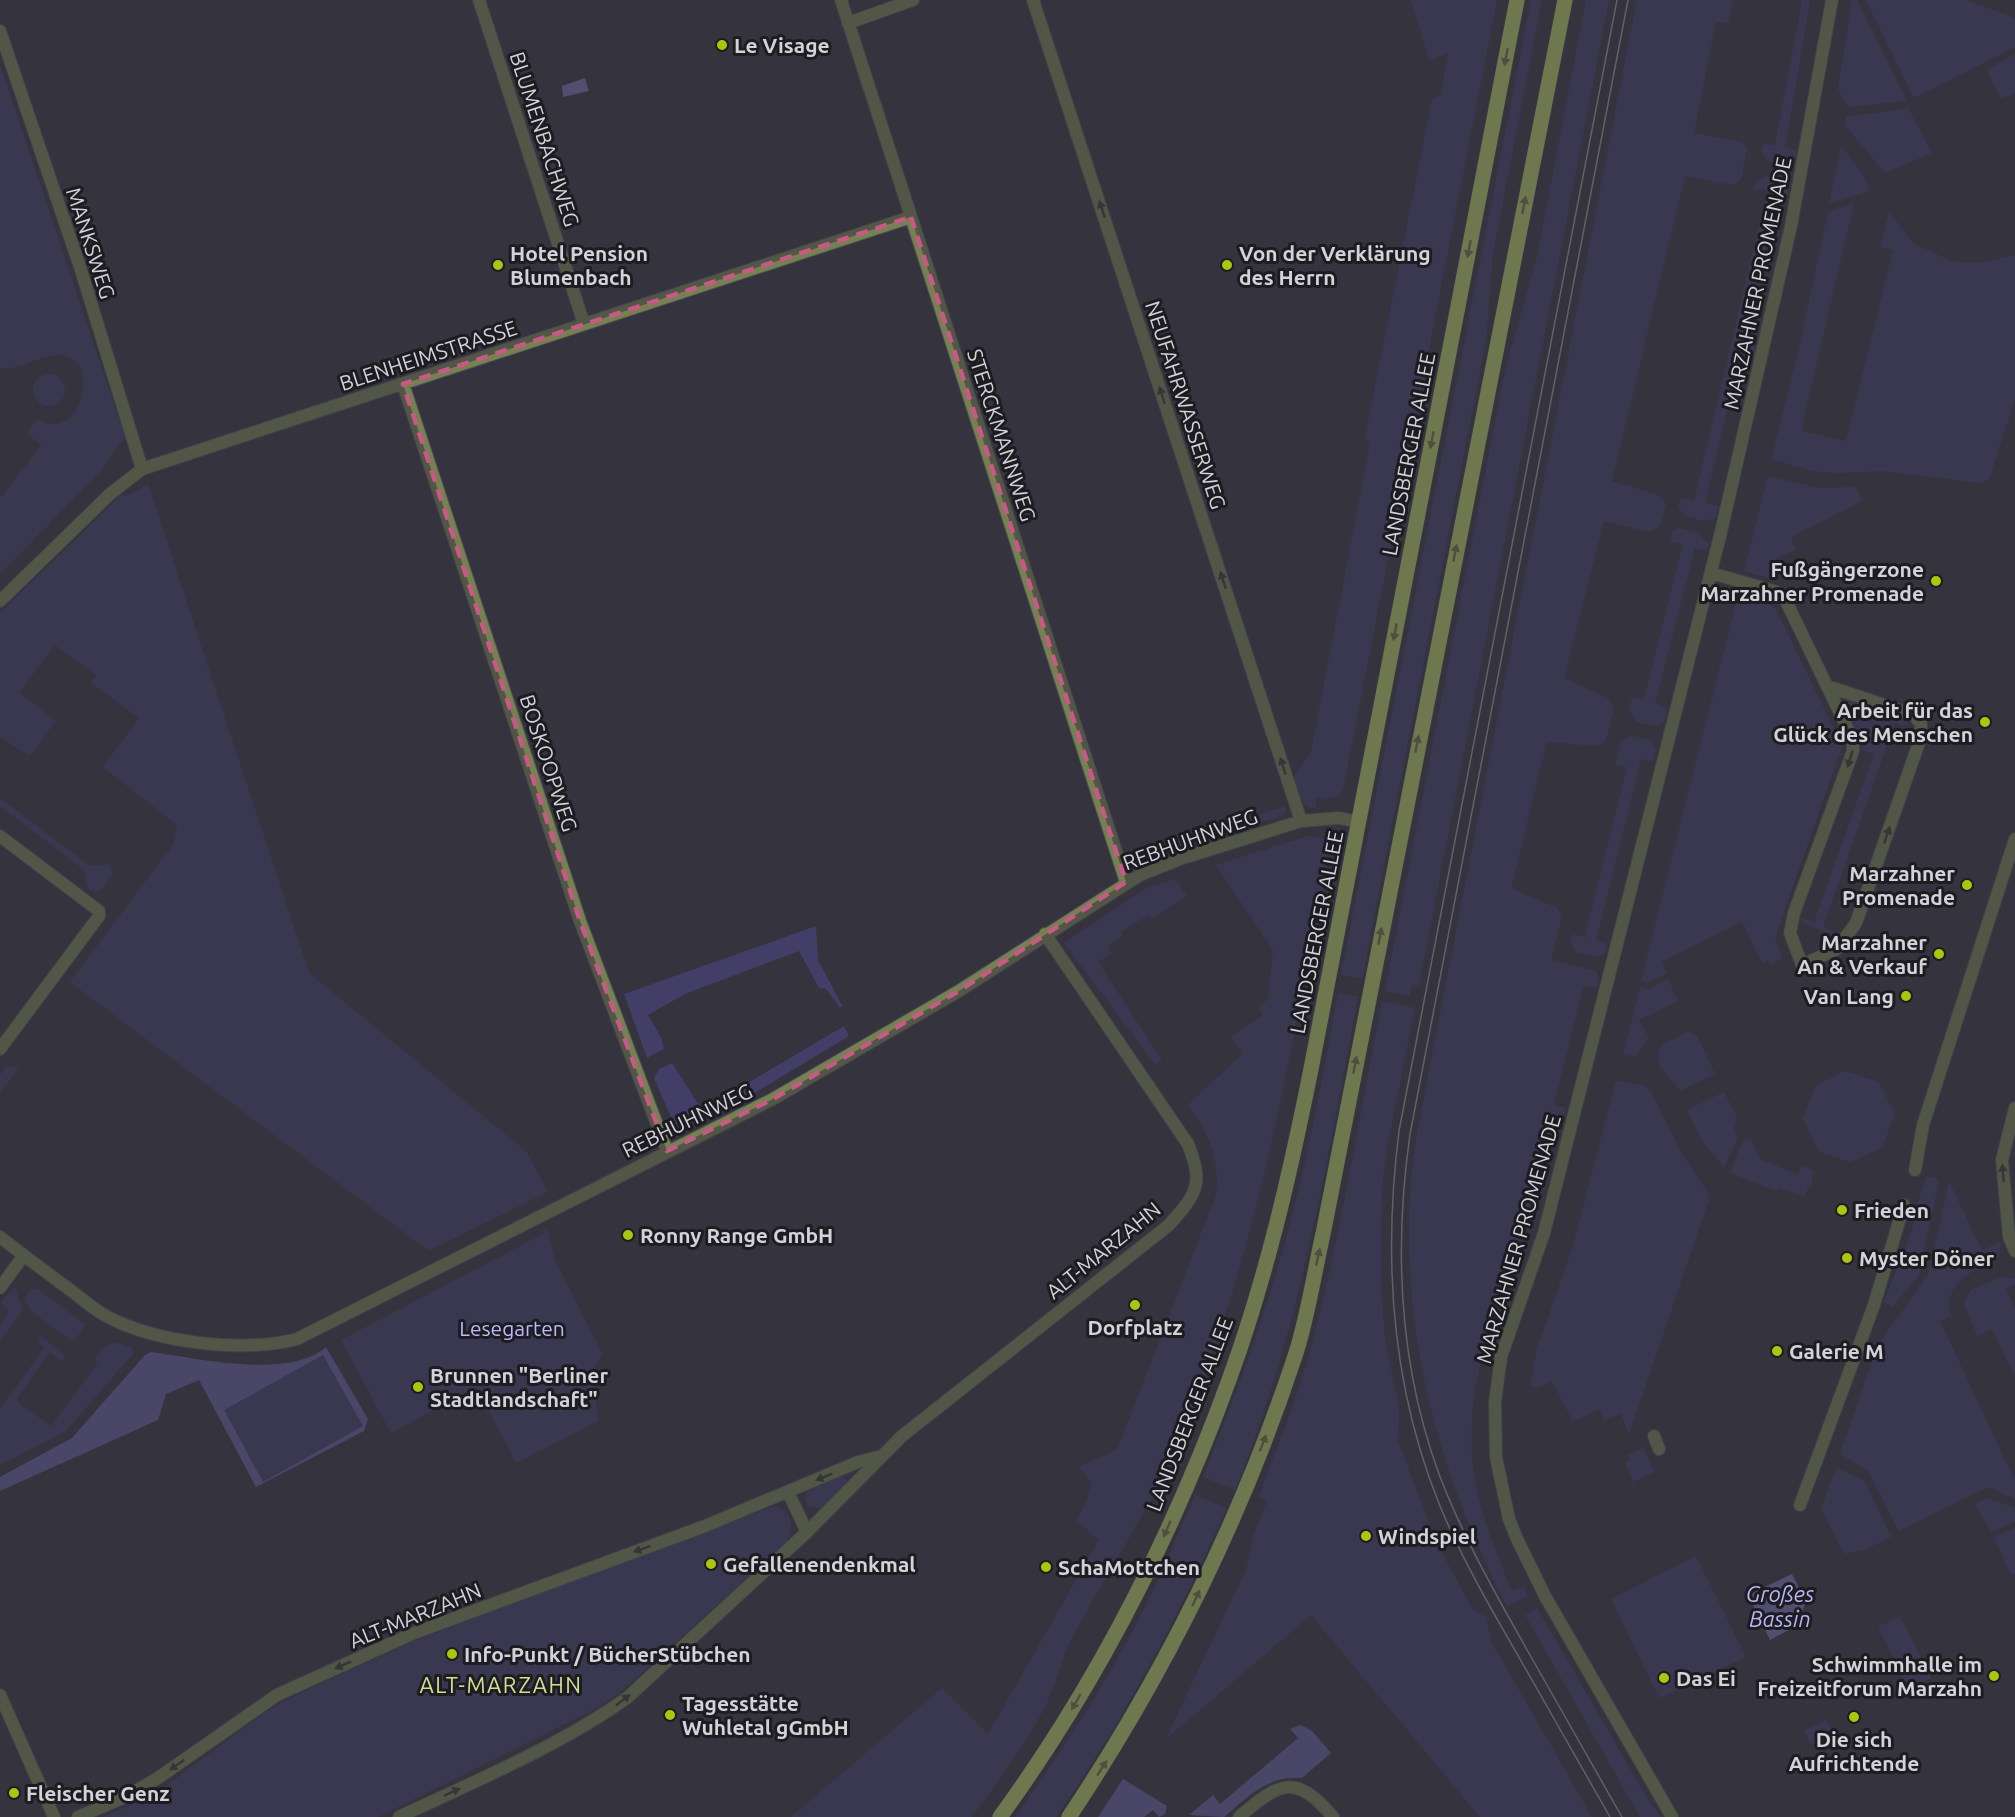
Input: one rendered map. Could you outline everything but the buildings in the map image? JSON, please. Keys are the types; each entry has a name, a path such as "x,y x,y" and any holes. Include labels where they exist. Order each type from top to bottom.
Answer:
{"main road":[{"name":"LANDSBERGER ALLEE","path":"1000,1817 1044,1757 1151,1564 1229,1380 1262,1277 1294,1152 1517,0"},
{"path":"1070,1817 1143,1701 1183,1626 1251,1476 1296,1352 1323,1234 1565,0"}],"street":[{"name":"BLUMENBACHWEG","path":"479,0 585,324"},
{"name":"STERCKMANNWEG","path":"841,0 1126,882"},
{"path":"848,23 913,0"},
{"name":"NEUFAHRWASSERWEG","path":"1034,0 1301,821"},
{"name":"MARZAHNER PROMENADE","path":"1672,1817 1551,1606 1517,1539 1509,1519 1496,1457 1494,1420 1501,1357 1544,1233 1711,573 1793,216 1832,0"},
{"name":"MANKSWEG","path":"0,31 80,267 142,469"},
{"name":"BLENHEIMSTRASSE","path":"0,600 110,494 142,469 911,217"},
{"name":"BOSKOOPWEG","path":"403,384 580,921 667,1151"},
{"path":"1711,573 1777,592 1786,601 1853,740 1853,751 1794,913 1790,933 1802,965 1837,949 1856,923 1921,737 1921,724 1914,715 1827,686"},
{"name":"REBHUHNWEG","path":"24,1256 104,1316 124,1325 154,1335 196,1341 276,1344 327,1326 773,1099 959,991 1126,882 1183,858 1301,821 1339,818 1359,822"},
{"path":"0,836 99,911 99,916 0,1049"},
{"path":"1915,1170 1923,1125 2015,839"},
{"name":"ALT-MARZAHN","path":"399,1817 490,1773 614,1707 807,1532 865,1474 878,1457 966,1384 1169,1225 1186,1205 1197,1184 1197,1167 1188,1144 1045,934"},
{"path":"2015,1108 2002,1160 2009,1237 2015,1251"},
{"path":"1800,1505 1874,1305 1904,1205"},
{"path":"0,1237 24,1256 0,1287"},
{"path":"1654,1436 1659,1449"},
{"name":"ALT-MARZAHN","path":"78,1817 125,1797 158,1778 277,1695 414,1633 705,1526 858,1462 878,1457"},
{"path":"788,1492 807,1532"},
{"path":"0,1695 54,1817"},
{"path":"1239,1817 1268,1793 1282,1788 1295,1787 1318,1800 1333,1817"}],"highlighted area":[{"path":"911,217 1126,882 959,991 773,1099 667,1151 580,921 403,384"}],"green space":[{"path":"1411,0 1497,0 1343,790 1338,796 1316,799 1316,807 1308,808 1296,797 1291,781 1311,752 1370,443 1365,437 1432,99 1440,96 1448,54 1429,60"},
{"path":"1531,0 1542,0 1493,253 1486,341 1362,979 1341,975"},
{"path":"1586,0 1609,0 1419,986 1412,985 1410,996 1385,991 1505,371 1537,257"},
{"path":"1637,0 1733,0 1728,24 1716,22 1694,133 1742,142 1747,148 1741,180 1732,185 1685,176 1612,481 1658,495 1666,504 1660,526 1650,532 1604,521 1564,678 1608,698 1614,709 1606,741 1597,746 1547,742 1511,888 1557,908 1562,916 1551,960 1596,971 1599,978 1596,988 1584,985 1554,1104 1566,1108 1563,1120 1551,1118 1521,1232 1485,1347 1473,1405 1471,1435 1473,1466 1483,1514 1512,1591 1523,1586 1528,1596 1507,1607 1463,1509 1445,1458 1431,1407 1412,1303 1409,1249 1411,1182 1425,1091"},
{"path":"1802,0 1810,0 1785,148 1797,150 1796,158 1787,167 1768,161 1761,151 1763,144 1775,145"},
{"path":"1852,0 1857,0 1907,101 1848,107 1838,89"},
{"path":"1866,0 1966,0 2015,18 2015,47 1914,98"},
{"path":"2015,54 2015,93 2001,99 1987,70"},
{"path":"0,65 125,437 97,475 0,574 0,497 41,445 26,433 37,419 49,424 60,423 68,419 80,401 83,377 80,365 61,355 41,358 21,366 0,368"},
{"path":"1908,108 1932,153 1885,173 1845,125 1846,117"},
{"path":"1841,145 1867,182 1869,191 1829,204"},
{"path":"1765,176 1784,180 1789,195 1777,193 1745,343 1757,346 1755,357 1741,354 1705,503 1718,506 1716,518 1702,521 1684,515 1678,506 1681,498 1694,501 1767,191 1754,189 1755,183"},
{"path":"1854,203 1801,431 1846,441 1893,250 1880,247 1889,211 1913,243 1953,262 1981,263 2015,255 2015,399 1989,480 1981,483 1883,471 1838,473 1813,471 1771,459 1798,353 1828,212"},
{"path":"49,374 60,379 65,390 60,401 49,406 38,401 33,390 38,379"},
{"path":"1768,476 1819,488 1856,487 1862,501 1791,537 1796,549 1770,562 1776,573 1771,579 1744,571"},
{"path":"148,484 309,973 526,1151 548,1192 429,1251 70,982 173,845 177,825 103,767 139,718 91,683 96,675 55,645 19,693 56,721 30,756 0,737 0,613 121,495 127,496"},
{"path":"1680,528 1698,533 1709,544 1707,550 1695,548 1655,703 1667,707 1664,722 1655,726 1637,722 1629,709 1632,697 1644,700 1683,544 1670,541 1672,532"},
{"path":"1738,595 1765,602 1776,609 1842,746 1775,938 1783,958 1771,965 1768,960 1762,963 1742,922 1662,961 1667,973 1647,983 1641,981"},
{"path":"1850,702 1905,720 1908,726 1895,723 1823,927 1835,932 1831,934 1801,922 1801,918 1814,922 1874,754 1861,749 1862,744 1845,709 1845,704"},
{"path":"1631,735 1652,741 1656,750 1653,761 1641,759 1596,940 1607,944 1605,953 1598,957 1576,952 1570,943 1573,934 1585,937 1627,768 1615,765 1621,741"},
{"path":"0,798 90,866 110,864 113,875 100,891 89,890 83,869 0,806"},
{"path":"1286,806 1284,815 1150,858 1148,849"},
{"path":"1308,836 1323,838 1329,844 1270,1149 1230,1299 1206,1373 1177,1445 1141,1517 1074,1634 1047,1703 1002,1776 972,1817 791,1817 942,1688 988,1734 1099,1540 1076,1520 1086,1503 1092,1484 1079,1466 1117,1450 1216,1195 1216,1169 1211,1147 1202,1126 1188,1105 1242,1054 1231,1037 1262,1016 1259,1007 1268,999 1273,950 1216,865"},
{"path":"1175,879 1187,896 1151,919 1148,915 1121,932 1123,936 1108,946 1112,953 1098,962 1162,1060 1155,1064 1064,943 1147,888"},
{"path":"816,926 818,960 843,1007 839,1007 826,989 819,988 799,951 685,994 648,1015 661,1037 664,1049 647,1058 624,994"},
{"path":"1668,979 1678,1001 1639,1020 1649,1038 1636,1056 1623,1055 1640,987 1648,989"},
{"path":"1338,993 1358,997 1322,1185 1294,1309 1277,1370 1258,1430 1235,1490 1203,1477 1254,1342 1286,1239 1313,1126"},
{"path":"1382,1001 1415,1008 1386,1154 1382,1190 1381,1287 1385,1340 1399,1408 1398,1441 1436,1541 1472,1609 1486,1617 1491,1641 1592,1817 1480,1817 1311,1615 1165,1740 1246,1570 1253,1537 1267,1501 1259,1496 1301,1380 1323,1299 1342,1214"},
{"path":"844,1026 849,1036 753,1094 687,1126 674,1124 654,1078 659,1069 672,1063 702,1110"},
{"path":"1688,1032 1697,1036 1715,1074 1680,1091 1659,1065 1658,1051 1664,1043"},
{"path":"7,1066 19,1068 0,1094 0,1075"},
{"path":"1845,1071 1879,1082 1895,1114 1882,1148 1850,1162 1819,1152 1803,1119 1815,1086"},
{"path":"1616,1080 1644,1086 1651,1092 1682,1154 1708,1193 1709,1200 1629,1434 1621,1414 1604,1420 1599,1409 1573,1422 1552,1381 1537,1388 1530,1386 1537,1349 1573,1246"},
{"path":"1724,1092 1737,1117 1734,1128 1738,1138 1724,1168 1703,1142 1687,1110"},
{"path":"1750,1138 1760,1159 1797,1174 1801,1166 1813,1170 1811,1187 1808,1187 1805,1197 1779,1188 1776,1191 1730,1173 1742,1142"},
{"path":"1927,1176 1939,1179 1919,1275 1892,1307 1884,1302 1910,1235 1916,1216 1915,1210"},
{"path":"1949,1181 1982,1250 2001,1242 1999,1257 1971,1272 1956,1286 1949,1304 1951,1316 1940,1321 2013,1477 2015,1477 2015,1499 1988,1487 1899,1531 1868,1471 1840,1454 1878,1344 1928,1276"},
{"name":"Lesegarten","path":"547,1227 555,1260 603,1355 591,1371 599,1421 516,1463 477,1387 391,1433 341,1340 543,1234"},
{"path":"2004,1276 2015,1279 2015,1284 2006,1289 2015,1308 2015,1377 1992,1329 1977,1336 1964,1303 1971,1290"},
{"path":"15,1287 23,1310 0,1341 0,1327 9,1311 0,1302"},
{"path":"31,1289 37,1289 86,1325 73,1342 30,1310 24,1299"},
{"path":"40,1335 63,1354 64,1358 61,1361 50,1352 17,1398 19,1404 51,1426 98,1363 94,1359 107,1345 119,1343 132,1347 134,1353 65,1432 0,1465 0,1409 44,1348 38,1342"},
{"path":"323,1354 364,1426 263,1482 223,1410"},
{"path":"1643,1447 1654,1472 1633,1482 1625,1463 1630,1460 1628,1455"},
{"path":"1836,1468 1864,1480 1891,1537 1864,1550 1844,1554 1821,1509"},
{"path":"839,1476 848,1480 844,1487 821,1509 808,1506 804,1498 809,1489"},
{"path":"1195,1495 1227,1508 1149,1667 1105,1743 1056,1817 1015,1817 1071,1735 1123,1650 1153,1591"},
{"path":"1988,1498 2015,1508 2015,1522 1991,1532 1975,1504"},
{"path":"775,1506 785,1512 790,1520 791,1530 787,1541 623,1690 595,1709 378,1817 103,1817 155,1794 264,1713 296,1695 412,1642"},
{"path":"2015,1528 2015,1574 2011,1575 1994,1537"},
{"path":"1696,1556 1746,1657 1659,1698 1611,1599"},
{"path":"1537,1608 1650,1803 1662,1817 1640,1817 1525,1615"},
{"path":"1900,1616 1931,1678 1909,1689 1878,1627"},
{"path":"1826,1720 1834,1734 1811,1745 1803,1731"}],"shaded area":[{"path":"326,1347 368,1419 364,1431 256,1487 199,1380 166,1394 158,1420 0,1491 0,1477 72,1438 145,1355 151,1352 217,1362 266,1365 290,1363 310,1357","holes":["323,1355 363,1426 263,1482 224,1410"]},
{"path":"1301,1725 1312,1731 1331,1753 1302,1778 1279,1780 1259,1789 1224,1817 1189,1815 1213,1795 1220,1804 1298,1738 1290,1729"},
{"path":"1123,1779 1167,1806 1165,1814 1159,1817 1153,1810 1144,1817 1098,1817"}],"water":[{"path":"585,78 589,91 563,97 562,86"},
{"name":"Großes Bassin","path":"1792,1574 1806,1602 1796,1626 1770,1640 1748,1595"}],"tram line":[{"path":"1610,1817 1477,1584 1440,1506 1424,1461 1401,1368 1392,1274 1392,1226 1399,1131 1617,0"},
{"path":"1622,1817 1490,1584 1468,1541 1439,1474 1415,1391 1408,1348 1404,1306 1402,1219 1410,1134 1628,0"}],"place":[{"name":"Le Visage","path":"722,45"},
{"name":"Hotel Pension Blumenbach","path":"498,265"},
{"name":"Von der Verklärung des Herrn","path":"1227,265"},
{"name":"Fußgängerzone Marzahner Promenade","path":"1936,581"},
{"name":"Arbeit für das Glück des Menschen","path":"1985,722"},
{"name":"Marzahner Promenade","path":"1967,885"},
{"name":"Marzahner An & Verkauf","path":"1939,954"},
{"name":"Van Lang","path":"1906,996"},
{"name":"Frieden","path":"1842,1210"},
{"name":"Ronny Range GmbH","path":"628,1235"},
{"name":"Myster Döner","path":"1847,1258"},
{"name":"Dorfplatz","path":"1135,1305"},
{"name":"Galerie M","path":"1777,1351"},
{"name":"Brunnen \"Berliner Stadtlandschaft\"","path":"418,1387"},
{"name":"Windspiel","path":"1366,1536"},
{"name":"Gefallenendenkmal","path":"711,1564"},
{"name":"SchaMottchen","path":"1046,1567"},
{"name":"Info-Punkt / BücherStübchen","path":"452,1654"},
{"name":"Schwimmhalle im Freizeitforum Marzahn","path":"1994,1676"},
{"name":"Das Ei","path":"1664,1678"},
{"name":"Tagesstätte Wuhletal gGmbH","path":"670,1715"},
{"name":"Die sich Aufrichtende","path":"1854,1717"},
{"name":"Fleischer Genz","path":"14,1793"}],"district":[{"name":"ALT-MARZAHN","path":"501,1684"}]}
